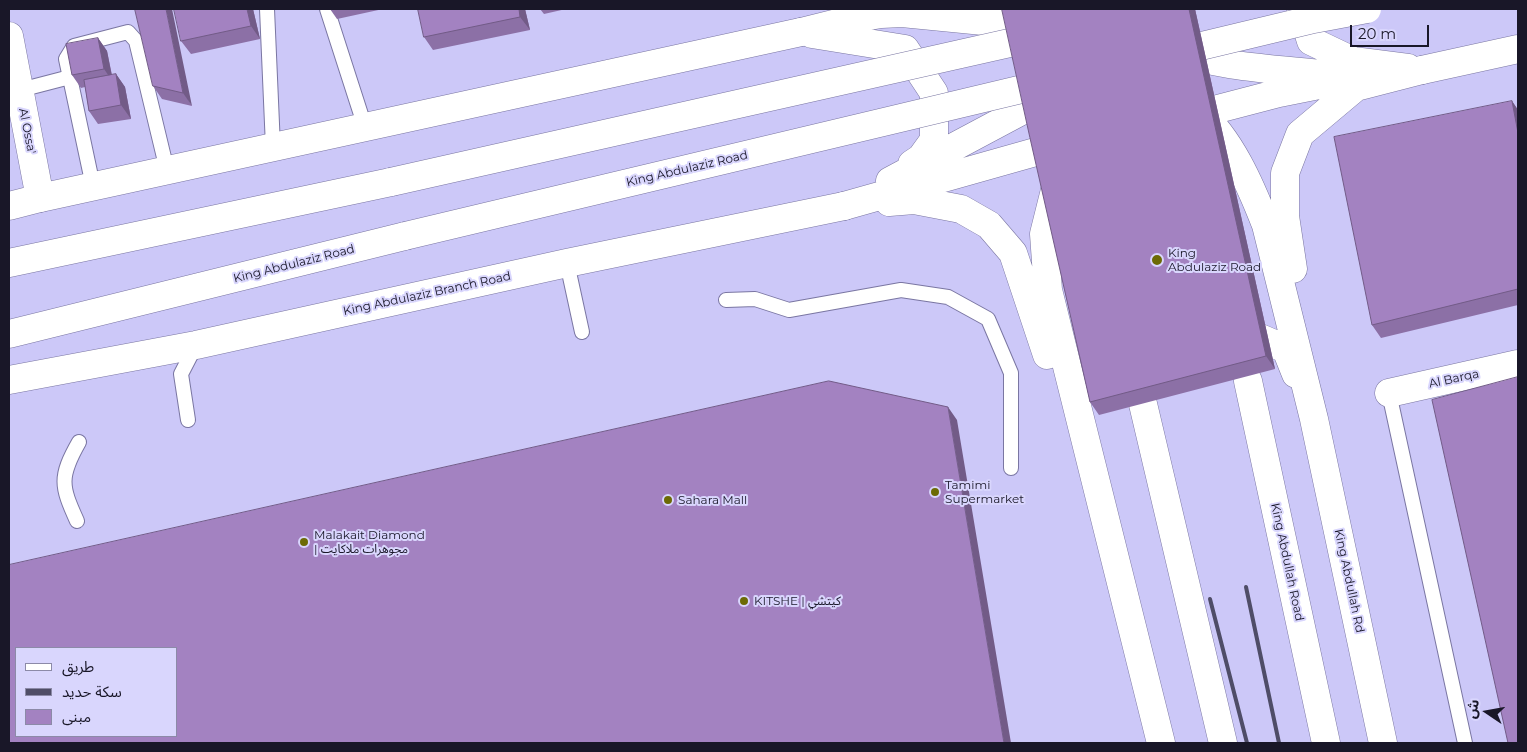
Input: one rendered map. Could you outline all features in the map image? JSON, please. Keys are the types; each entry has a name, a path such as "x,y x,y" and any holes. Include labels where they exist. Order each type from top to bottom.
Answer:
{"main road":[{"path":"800,32 854,9"},
{"path":"1301,9 1312,41 1353,61 1422,70"},
{"path":"1151,69 1314,19 1367,9"},
{"path":"9,206 857,18 908,11 1014,24 1070,34 9,263"},
{"path":"1166,23 1147,41 1193,58 1223,64 1354,78"},
{"path":"800,32 905,49 934,93 934,140 920,158 844,206"},
{"name":"Al Ossa'","path":"9,36 40,198"},
{"path":"1314,419 1285,216 1285,172 1300,134 1356,87 1518,49"},
{"path":"1160,124 1279,93 1354,78 1422,70"},
{"name":"King Abdulaziz Road","path":"9,334 405,236 1082,75 1073,83 1044,100 844,206"},
{"path":"1181,94 1224,137 1256,199 1266,225 1314,419"},
{"path":"844,206 1039,151 1066,149 1086,133"},
{"path":"1066,149 1044,234 1048,290 1161,743"},
{"path":"844,206 914,200 961,209 989,225 1013,252 1116,566"},
{"name":"King Abdulaziz Branch Road","path":"9,380 196,345 566,263 844,206"},
{"path":"1206,341 1253,335 1286,349 1314,419"},
{"name":"Al Barqa","path":"1389,393 1518,364"},
{"path":"1097,379 1088,393 1086,420 1116,566"},
{"name":"King Abdullah Road","path":"1248,381 1326,743"},
{"path":"1143,404 1223,743"},
{"name":"King Abdullah Rd","path":"1314,419 1383,743"}],"lane":[{"path":"268,9 273,147"},
{"path":"327,9 365,127"},
{"path":"93,186 66,58 74,46 128,32 136,41 167,170"},
{"path":"20,90 70,77"},
{"path":"566,263 582,332"},
{"path":"726,300 755,299 789,310 901,290 948,297 988,319 1011,373 1011,468"},
{"path":"188,420 181,374 196,345"},
{"path":"1389,393 1465,743"},
{"path":"77,521 64,490 65,475 71,457 79,442"}],"building":[{"path":"135,9 166,9 183,93 153,86"},
{"path":"174,9 247,9 251,26 181,41"},
{"path":"418,9 519,9 520,17 424,37"},
{"name":"King Abdulaziz Road","path":"1002,9 1189,9 1266,356 1090,402"},
{"path":"98,38 104,69 72,75 66,44"},
{"path":"116,74 121,105 89,111 84,80"},
{"path":"1512,101 1518,133 1518,289 1372,325 1334,137"},
{"path":"1518,377 1518,743 1508,743 1432,400"},
{"name":"Sahara Mall","path":"829,381 948,407 1004,743 9,743 9,565"}],"railway":[{"path":"1246,587 1279,743"},
{"path":"1210,599 1247,743"}],"place":[{"name":"King Abdulaziz Road","path":"1157,260"},
{"name":"Tamimi Supermarket","path":"935,492"},
{"name":"Sahara Mall","path":"668,500"},
{"name":"Malakait Diamond | مجوهرات ملاكايت","path":"304,542"},
{"name":"KITSHE | كيتشي","path":"744,601"}]}
